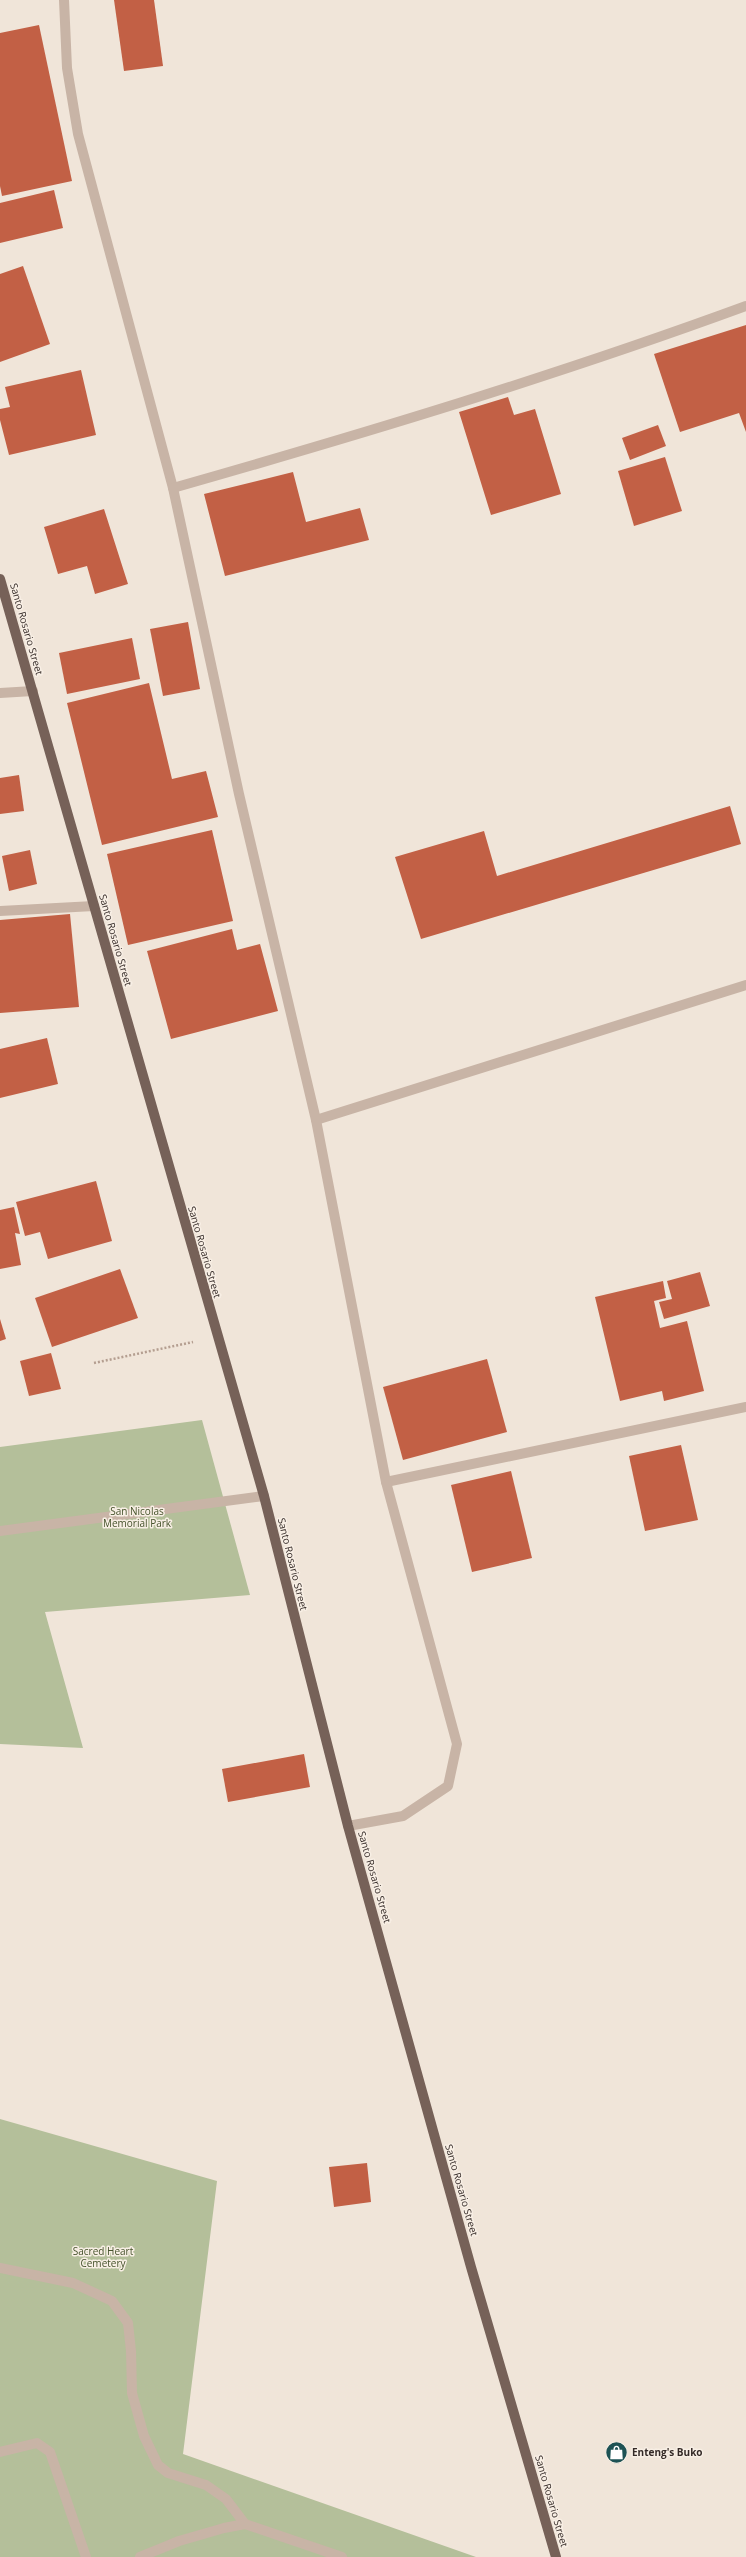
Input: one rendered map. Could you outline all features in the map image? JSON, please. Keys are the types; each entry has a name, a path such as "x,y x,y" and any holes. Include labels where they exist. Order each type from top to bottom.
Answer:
{"main road":[{"name":"Santo Rosario Street","path":"0,579 264,1496 348,1826 471,2267 554,2557"}],"street":[{"path":"64,0 67,68 78,134 174,488 239,794 316,1120 386,1482 457,1744 448,1786 403,1816 348,1826"},
{"path":"174,488 296,453 647,343 746,306"},
{"path":"0,693 33,691"},
{"path":"0,911 94,906"},
{"path":"316,1120 746,985"},
{"path":"386,1482 746,1407"},
{"path":"0,1530 264,1496"},
{"path":"0,2268 72,2283 112,2301 128,2323 131,2351 132,2393 144,2436 158,2464 168,2473 206,2485 226,2499 246,2524"},
{"path":"0,2452 37,2443 50,2452 86,2557"},
{"path":"140,2557 179,2541 224,2528 246,2524 342,2557"}],"path":[{"path":"94,1363 217,1336"}],"green space":[{"name":"San Nicolas Memorial Park","path":"202,1420 250,1595 45,1612 83,1748 0,1744 0,1447"},
{"name":"Sacred Heart Cemetery","path":"0,2119 217,2181 183,2454 476,2557 0,2557"}],"building":[{"path":"114,0 154,0 163,66 124,71"},
{"path":"39,25 72,181 2,196 0,186 0,33"},
{"path":"54,190 63,228 0,243 0,203"},
{"path":"23,266 50,344 0,362 0,274"},
{"path":"746,325 746,432 739,413 680,432 654,354"},
{"path":"81,370 96,435 9,455 0,420 0,409 10,407 5,387"},
{"path":"508,397 514,415 535,409 561,494 491,515 459,412"},
{"path":"658,425 666,446 630,460 622,438"},
{"path":"665,457 682,511 634,526 618,471"},
{"path":"293,472 306,522 360,508 369,540 225,576 204,494"},
{"path":"104,509 128,584 95,594 87,566 58,574 44,527"},
{"path":"188,622 200,689 163,696 150,629"},
{"path":"132,638 140,679 67,694 59,653"},
{"path":"149,683 172,779 206,771 218,817 102,845 67,703"},
{"path":"19,775 24,811 0,814 0,778"},
{"path":"730,806 741,844 421,939 395,857 484,831 497,876"},
{"path":"212,830 233,921 128,945 107,854"},
{"path":"30,850 37,884 9,891 2,856"},
{"path":"70,914 79,1007 0,1013 0,920"},
{"path":"232,929 237,950 260,944 278,1011 171,1039 147,951"},
{"path":"47,1038 58,1084 0,1098 0,1049"},
{"path":"96,1181 112,1241 48,1259 40,1232 25,1236 16,1202"},
{"path":"14,1207 20,1234 15,1233 21,1265 0,1269 0,1210"},
{"path":"120,1269 138,1318 52,1347 35,1298"},
{"path":"700,1272 710,1306 664,1319 659,1302 672,1299 667,1281"},
{"path":"663,1281 666,1298 654,1301 660,1328 687,1321 704,1391 664,1401 662,1391 620,1401 595,1297"},
{"path":"0,1319 6,1339 0,1341"},
{"path":"51,1353 61,1389 29,1396 20,1361"},
{"path":"487,1359 507,1432 403,1460 383,1387"},
{"path":"681,1445 698,1520 645,1531 629,1456"},
{"path":"511,1471 532,1558 472,1572 451,1485"},
{"path":"304,1754 310,1787 228,1802 222,1769"},
{"path":"367,2163 371,2202 334,2207 329,2167"}],"place":[{"name":"Enteng's Buko","path":"617,2452"}]}
